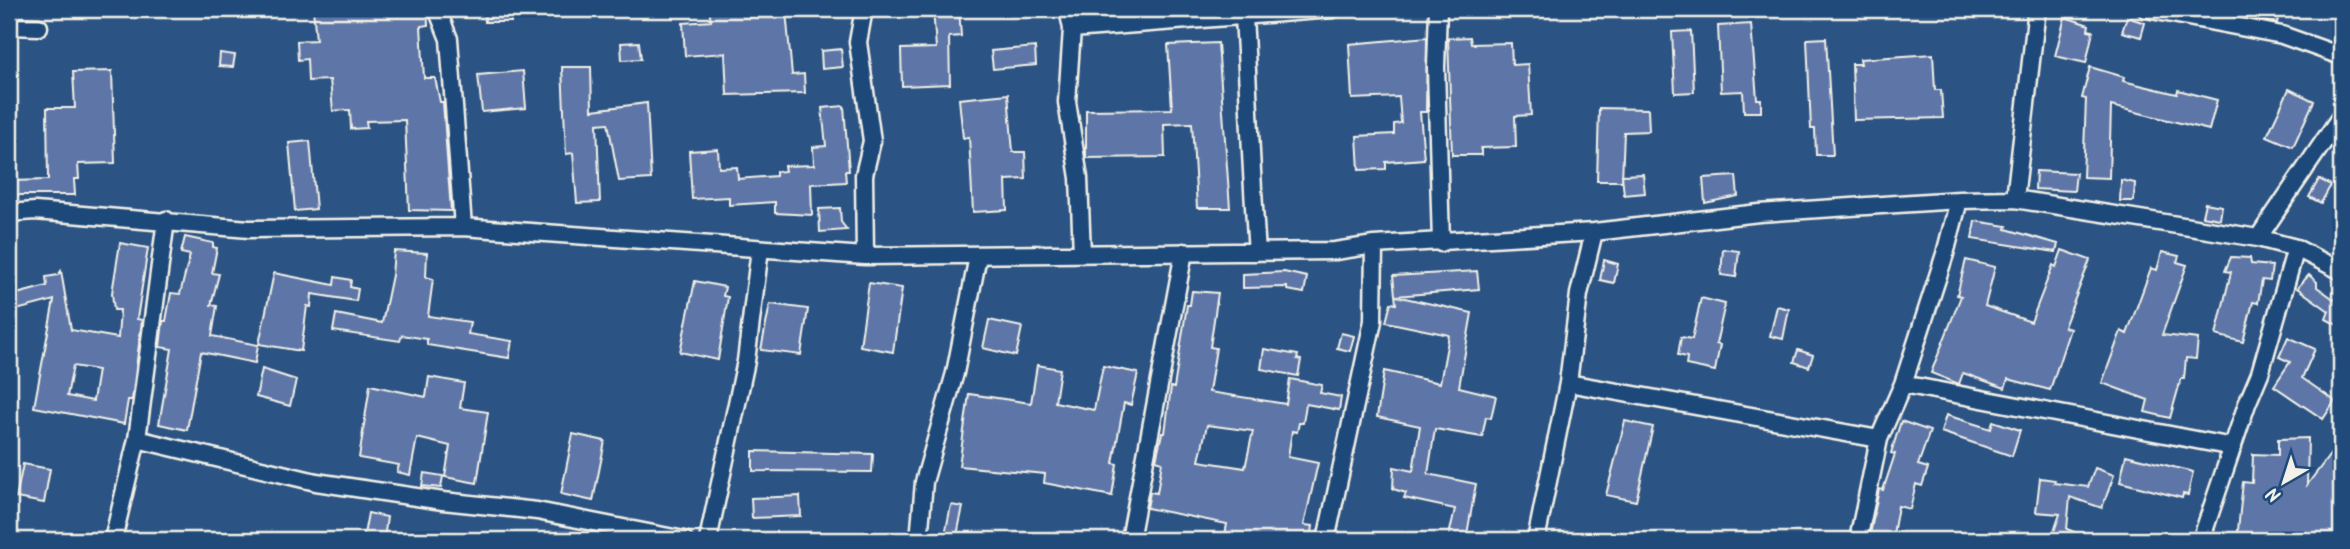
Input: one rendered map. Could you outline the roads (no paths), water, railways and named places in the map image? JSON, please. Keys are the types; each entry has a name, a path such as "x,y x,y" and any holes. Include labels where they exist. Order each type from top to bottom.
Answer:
{"street":[{"path":"437,9 449,39 463,227"},
{"path":"864,9 858,42 872,141 864,175 865,256"},
{"path":"1068,9 1072,29 1067,102 1079,178 1082,254"},
{"path":"1072,29 1333,9"},
{"path":"1438,9 1436,67 1441,243"},
{"path":"2015,200 2037,9"},
{"path":"2146,9 2282,35 2341,57"},
{"path":"1244,17 1248,137 1257,252"},
{"path":"9,26 39,27"},
{"path":"2258,238 2341,116"},
{"path":"1858,540 1879,439 1903,384 1945,254 1959,200"},
{"path":"9,213 36,211 249,229 463,227 865,256 978,256 1335,251 1374,245 1594,232 1759,213 1959,200 2015,200 2258,238 2296,248 2341,271"},
{"path":"113,540 137,439 166,220"},
{"path":"1536,540 1569,383 1579,294 1594,232"},
{"path":"1326,540 1374,321 1374,245"},
{"path":"2201,540 2260,373 2296,248"},
{"path":"708,540 746,361 760,249"},
{"path":"1130,540 1184,252"},
{"path":"919,540 924,482 955,373 978,256"},
{"path":"1569,383 1879,439"},
{"path":"1903,384 2233,447"},
{"path":"137,439 316,482 443,501 537,511 684,540"}]}
